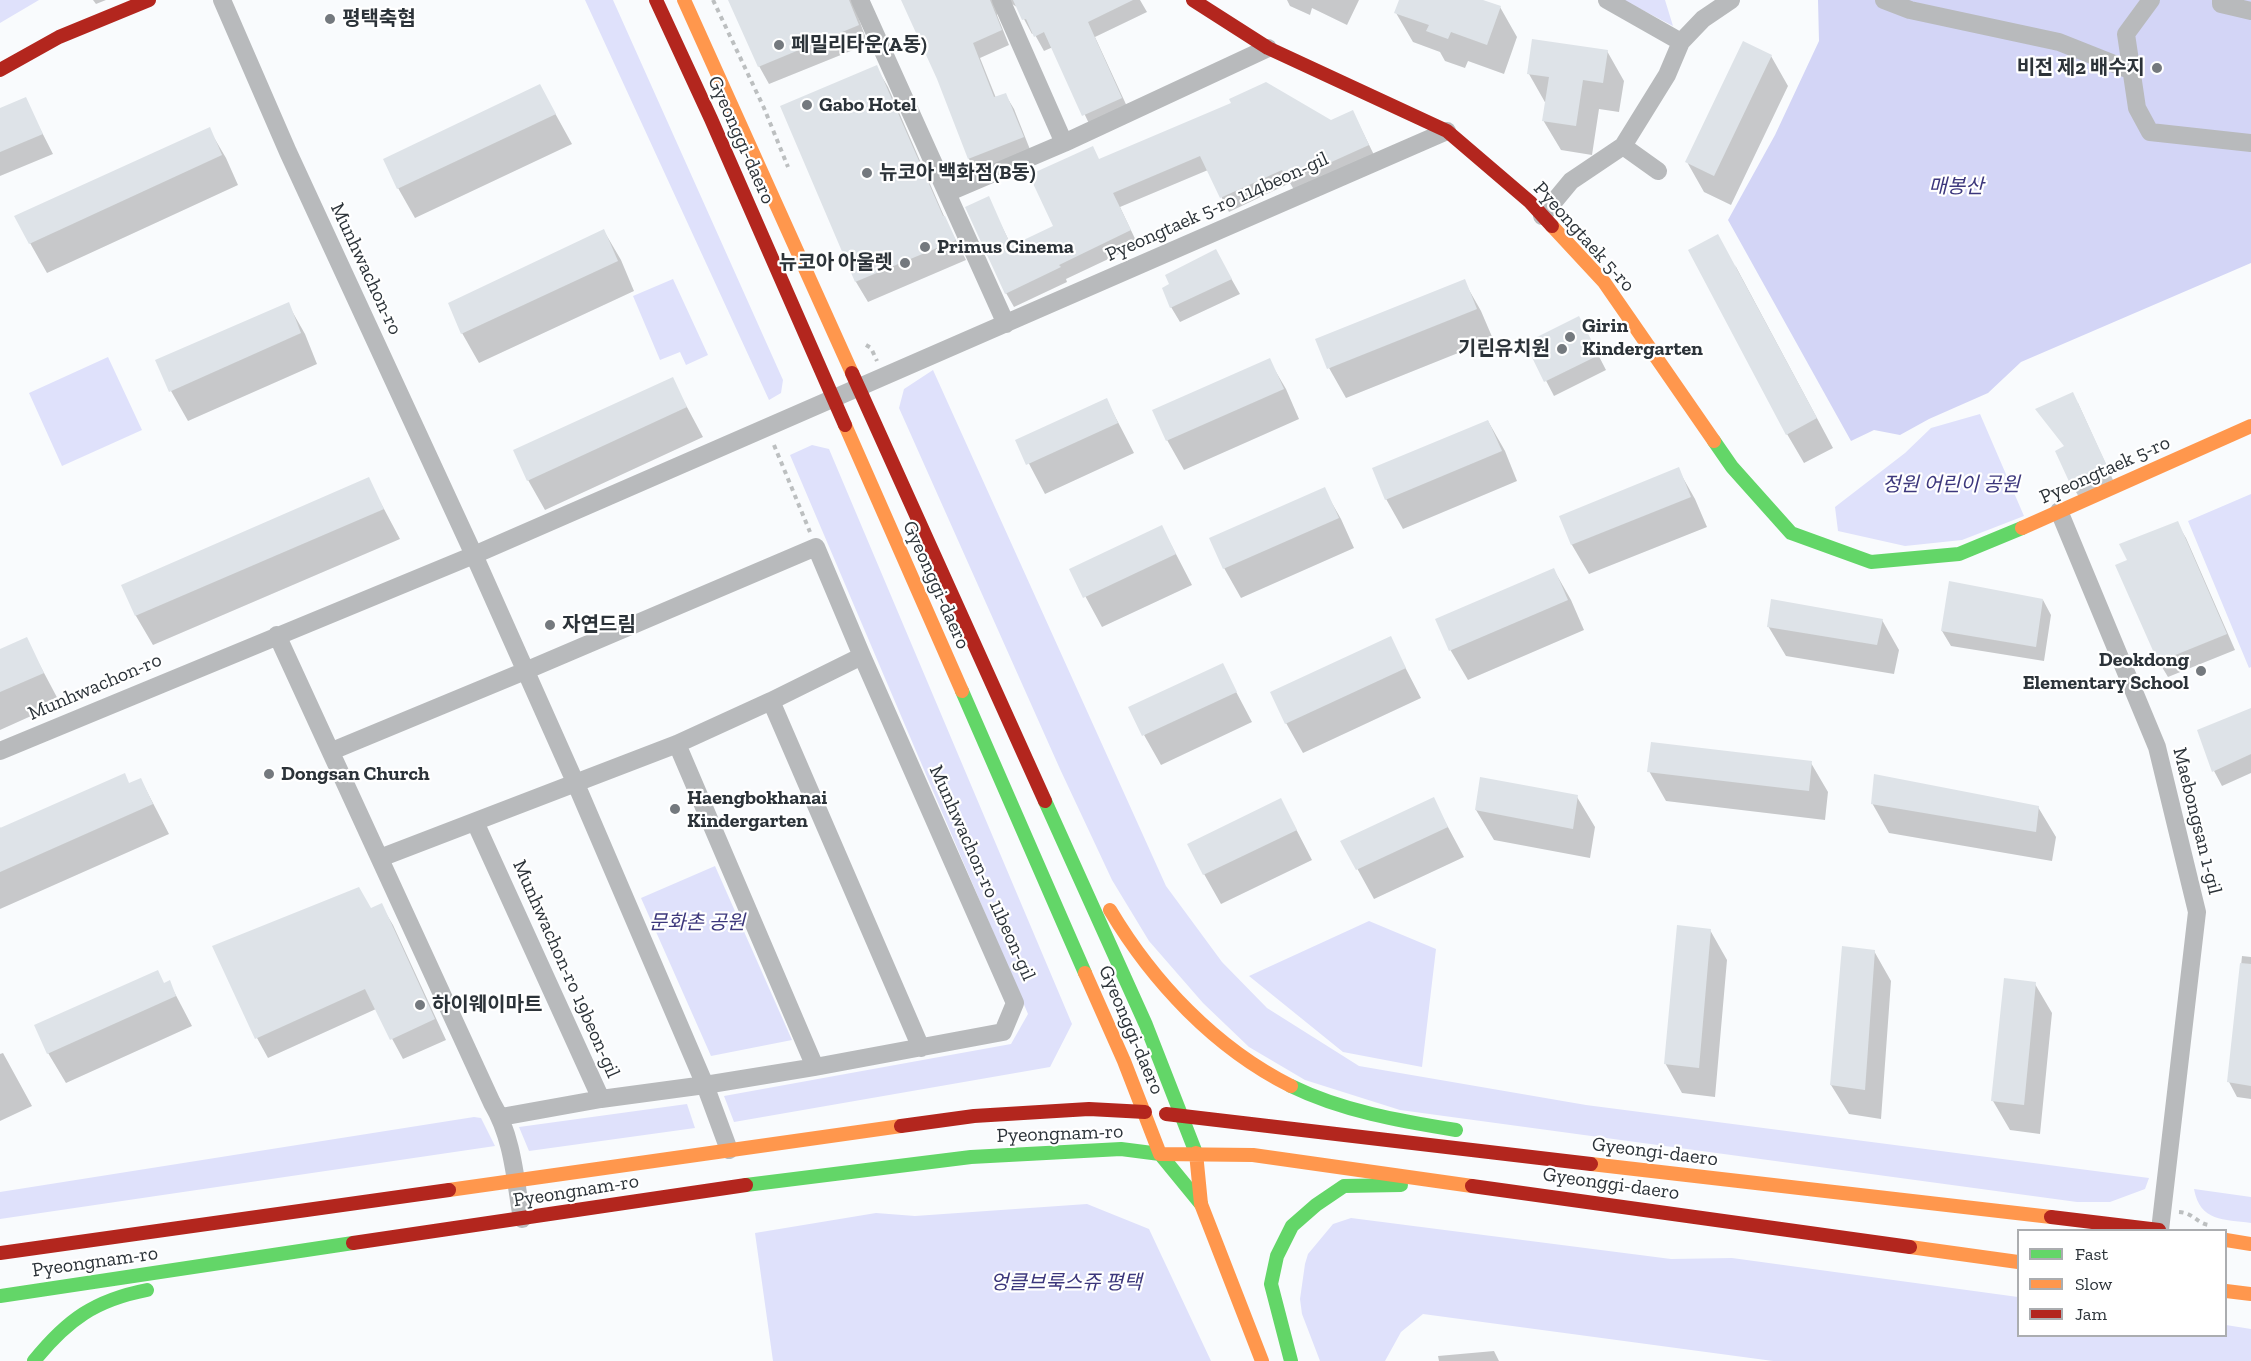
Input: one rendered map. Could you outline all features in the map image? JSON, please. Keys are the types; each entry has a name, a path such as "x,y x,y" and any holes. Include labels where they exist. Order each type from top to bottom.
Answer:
{"main road":[{"path":"0,70 59,37 149,0"},
{"name":"Gyeonggi-daero","path":"656,0 711,119 1053,819 1146,1025 1196,1153"},
{"name":"Gyeonggi-daero","path":"684,0 1145,1112 1160,1154 1252,1155 2017,1262"},
{"name":"Pyeongtaek 5-ro","path":"1193,0 1268,48 1447,131 1530,202 1604,282 1732,467 1791,533 1871,562 1959,554 2044,519 2251,426"},
{"path":"0,59 87,11"},
{"path":"1053,819 1092,878 1122,931 1175,998 1219,1041 1264,1072 1327,1101 1396,1120 1458,1130 1525,1156"},
{"name":"Pyeongnam-ro","path":"0,1253 974,1116 1089,1109 1145,1112"},
{"name":"Gyeongi-daero","path":"1145,1112 2151,1229"},
{"name":"Pyeongnam-ro","path":"0,1296 727,1187 971,1157 1121,1149 1160,1154"},
{"path":"1196,1153 1201,1204 1263,1361"},
{"path":"1160,1154 1201,1204"},
{"path":"1291,1361 1271,1284 1278,1256 1292,1226 1316,1205 1344,1186 1476,1185"},
{"path":"2227,1240 2251,1244"},
{"path":"290,1266 345,1245"},
{"path":"34,1361 50,1340 76,1317 103,1300 165,1287"},
{"path":"2227,1291 2251,1294"}],"street":[{"name":"Munhwachon-ro","path":"222,0 288,152 474,555"},
{"path":"860,0 1006,324"},
{"path":"1001,0 1064,143"},
{"path":"1607,0 1681,42"},
{"path":"1542,216 1571,181 1623,146 1667,75 1681,42 1703,19 1731,0"},
{"path":"1884,0 1910,10 2059,42 2132,71"},
{"path":"2151,0 2126,34 2137,108 2150,132 2251,143"},
{"path":"2221,0 2221,4 2251,11"},
{"path":"947,193 1064,143 1268,48"},
{"name":"Pyeongtaek 5-ro 114beon-gil","path":"846,394 1447,131"},
{"path":"1623,146 1658,171"},
{"name":"Munhwachon-ro","path":"0,751 474,555 846,394"},
{"name":"Maebongsan 1-gil","path":"2059,511 2157,747 2197,912 2160,1229"},
{"path":"332,751 816,547"},
{"name":"Munhwachon-ro 11beon-gil","path":"601,1099 815,1067 1003,1032 1015,1003 816,547"},
{"path":"474,555 576,784 705,1085 729,1150"},
{"path":"277,635 487,1092 501,1117 510,1142 522,1219"},
{"path":"380,858 677,744 862,656"},
{"path":"771,701 921,1048"},
{"path":"677,744 815,1067"},
{"name":"Munhwachon-ro 19beon-gil","path":"476,822 601,1099 501,1117"}],"path":[{"path":"713,0 764,108 791,174"},
{"path":"864,344 871,348 885,377"},
{"path":"767,428 816,547"},
{"path":"2162,1210 2189,1213 2203,1224 2212,1226"}],"green space":[{"path":"0,0 39,0 0,23"},
{"path":"585,0 613,0 783,380 781,393 769,400"},
{"path":"1623,0 1665,0 1673,26"},
{"name":"매봉산","path":"1818,0 2251,0 2251,263 2021,362 1988,393 1929,419 1900,435 1874,430 1851,441 1728,220 1775,135 1819,41"},
{"path":"673,279 708,355 686,365 680,352 660,360 633,296"},
{"path":"108,357 142,430 62,466 29,393"},
{"path":"933,370 1166,886 1222,962 1267,1008 1359,1066 1586,1105 2149,1178 2145,1189 2110,1202 2077,1202 1400,1110 1305,1080 1249,1047 1203,1003 1149,941 1112,880 1060,769 899,408 904,389"},
{"name":"정원 어린이 공원","path":"1980,414 2024,516 1962,540 1905,546 1838,531 1835,507 1905,453 1931,428"},
{"path":"812,445 829,449 1072,1024 1050,1067 734,1122 724,1096 1011,1044 1028,1014 790,455"},
{"path":"2251,494 2251,667 2249,668 2188,521"},
{"name":"문화촌 공원","path":"715,866 792,1040 711,1056 641,898"},
{"path":"1369,921 1436,949 1422,1067 1343,1052 1249,976"},
{"path":"687,1104 695,1128 529,1151 519,1127"},
{"path":"474,1117 481,1118 495,1146 0,1219 0,1192"},
{"path":"2194,1189 2251,1197 2251,1223 2223,1219 2208,1213 2197,1200"},
{"name":"엉클브룩스쥬 평택","path":"1087,1204 1149,1229 1211,1361 773,1361 755,1233 876,1213 915,1216"},
{"path":"1351,1218 1671,1259 1732,1258 2017,1297 2017,1337 2227,1337 2227,1325 2251,1329 2251,1361 1773,1361 1423,1314 1401,1332 1385,1361 1320,1361 1302,1314 1300,1299 1308,1254 1333,1224"}],"building":[{"name":"페밀리타운(A동)","path":"728,0 849,0 859,25 758,67"},
{"path":"901,0 990,0 1002,30 973,43 994,97 1006,93 1024,137 968,159 937,79"},
{"path":"1013,0 1133,0 1088,22 1122,98 1082,116 1044,32 1034,37 1026,19 1022,20"},
{"path":"1399,0 1483,0 1501,6 1487,45 1451,32 1448,39 1426,31 1429,25 1394,13"},
{"path":"1532,39 1608,50 1603,83 1583,80 1576,126 1542,121 1549,77 1527,74"},
{"path":"1743,41 1772,55 1714,176 1685,162"},
{"name":"뉴코아 백화점(B동)","path":"877,65 943,216 956,240 855,282 780,106"},
{"path":"1266,82 1331,120 1353,110 1369,145 1327,164 1326,161 1286,180 1282,170 1220,198 1200,156 1113,193 1131,230 1005,294 965,207 989,196 1011,246 1053,226 1029,175 1093,146 1099,159 1231,103 1229,99"},
{"path":"540,84 556,114 397,189 383,159"},
{"path":"26,97 43,134 0,152 0,108"},
{"path":"210,127 222,155 29,244 14,216"},
{"path":"604,229 618,261 461,334 448,303"},
{"path":"1718,234 1817,418 1786,435 1688,250"},
{"path":"1216,249 1232,279 1170,308 1162,288 1169,284 1165,275"},
{"path":"1465,279 1477,309 1327,369 1315,339"},
{"path":"289,302 301,333 169,392 155,360"},
{"name":"기린유치원","path":"1579,316 1599,355 1544,382 1525,343"},
{"path":"1270,358 1284,389 1166,441 1152,410"},
{"path":"673,377 687,407 527,481 513,450"},
{"path":"2073,392 2109,470 2072,488 2055,451 2064,446 2035,409"},
{"path":"1107,398 1118,423 1026,465 1015,440"},
{"path":"1488,420 1502,451 1385,500 1372,468"},
{"path":"1679,467 1691,497 1571,545 1559,516"},
{"path":"369,477 384,509 135,616 121,585"},
{"path":"1325,487 1339,518 1223,569 1209,538"},
{"path":"2178,521 2227,634 2158,662 2115,565 2127,560 2119,544"},
{"path":"1162,525 1176,554 1083,598 1069,569"},
{"path":"1554,568 1568,600 1449,651 1435,619"},
{"path":"1949,581 2043,599 2036,647 1941,631"},
{"path":"1771,599 1883,619 1877,645 1767,627"},
{"path":"1391,636 1406,668 1285,724 1270,692"},
{"path":"27,637 44,673 0,692 0,649"},
{"path":"1223,663 1237,692 1142,736 1128,707"},
{"path":"2251,708 2251,754 2212,772 2197,730"},
{"path":"1651,742 1812,761 1809,791 1647,772"},
{"path":"125,773 129,783 141,778 153,804 0,872 0,828"},
{"path":"1874,774 2039,806 2036,832 1871,804"},
{"path":"1480,777 1578,795 1573,829 1475,810"},
{"path":"1434,797 1448,827 1356,870 1340,841"},
{"path":"1281,798 1297,830 1203,875 1187,844"},
{"path":"359,887 371,908 382,903 435,1019 390,1040 365,989 255,1039 212,946"},
{"path":"1677,925 1711,929 1699,1068 1664,1064"},
{"path":"1842,946 1875,950 1865,1090 1830,1085"},
{"path":"2240,963 2251,964 2251,1086 2227,1082"},
{"path":"158,970 164,983 170,980 176,996 47,1054 34,1025"},
{"path":"2004,978 2036,982 2024,1105 1991,1101"}],"traffic: fast":[{"path":"1714,441 1732,467 1791,533 1871,562 1959,554 2022,528"},
{"path":"962,691 1085,973"},
{"path":"1045,801 1146,1025 1196,1153"},
{"path":"1291,1086 1351,1109 1456,1130"},
{"path":"746,1185 971,1157 1121,1149 1160,1154 1201,1204"},
{"path":"1291,1361 1271,1284 1277,1256 1292,1226 1316,1205 1344,1186 1401,1185"},
{"path":"0,1296 353,1243"},
{"path":"34,1361 58,1334 83,1314 112,1300 147,1290"}],"traffic: slow":[{"path":"684,0 852,373"},
{"path":"1552,226 1604,282 1714,441"},
{"path":"845,425 962,691"},
{"path":"2022,528 2251,426"},
{"path":"1110,910 1146,963 1188,1011 1237,1053 1291,1086"},
{"path":"1085,973 1124,1061 1160,1154 1253,1155 1472,1186"},
{"path":"449,1190 901,1126"},
{"path":"1196,1153 1201,1204 1262,1361"},
{"path":"1591,1164 2051,1217"},
{"path":"2227,1240 2251,1244"},
{"path":"1910,1247 2017,1262"},
{"path":"2227,1291 2251,1294"}],"traffic: jam":[{"path":"0,70 59,37 149,0"},
{"path":"656,0 711,119 845,425"},
{"path":"1193,0 1268,48 1447,131 1530,202 1552,226"},
{"path":"852,373 1045,801"},
{"path":"901,1126 974,1116 1089,1109 1145,1112"},
{"path":"1166,1114 1591,1164"},
{"path":"353,1243 746,1185"},
{"path":"1472,1186 1910,1247"},
{"path":"0,1253 449,1190"},
{"path":"2051,1217 2151,1229"}],"place":[{"name":"평택축협","path":"330,19"},
{"name":"페밀리타운(A동)","path":"779,45"},
{"name":"비전 제2 배수지","path":"2157,68"},
{"name":"Gabo Hotel","path":"807,105"},
{"name":"뉴코아 백화점(B동)","path":"867,173"},
{"name":"Primus Cinema","path":"925,247"},
{"name":"뉴코아 아울렛","path":"905,263"},
{"name":"Girin Kindergarten","path":"1570,337"},
{"name":"기린유치원","path":"1562,349"},
{"name":"자연드림","path":"550,625"},
{"name":"Deokdong Elementary School","path":"2201,671"},
{"name":"Dongsan Church","path":"269,774"},
{"name":"Haengbokhanai Kindergarten","path":"675,809"},
{"name":"하이웨이마트","path":"420,1005"}]}
